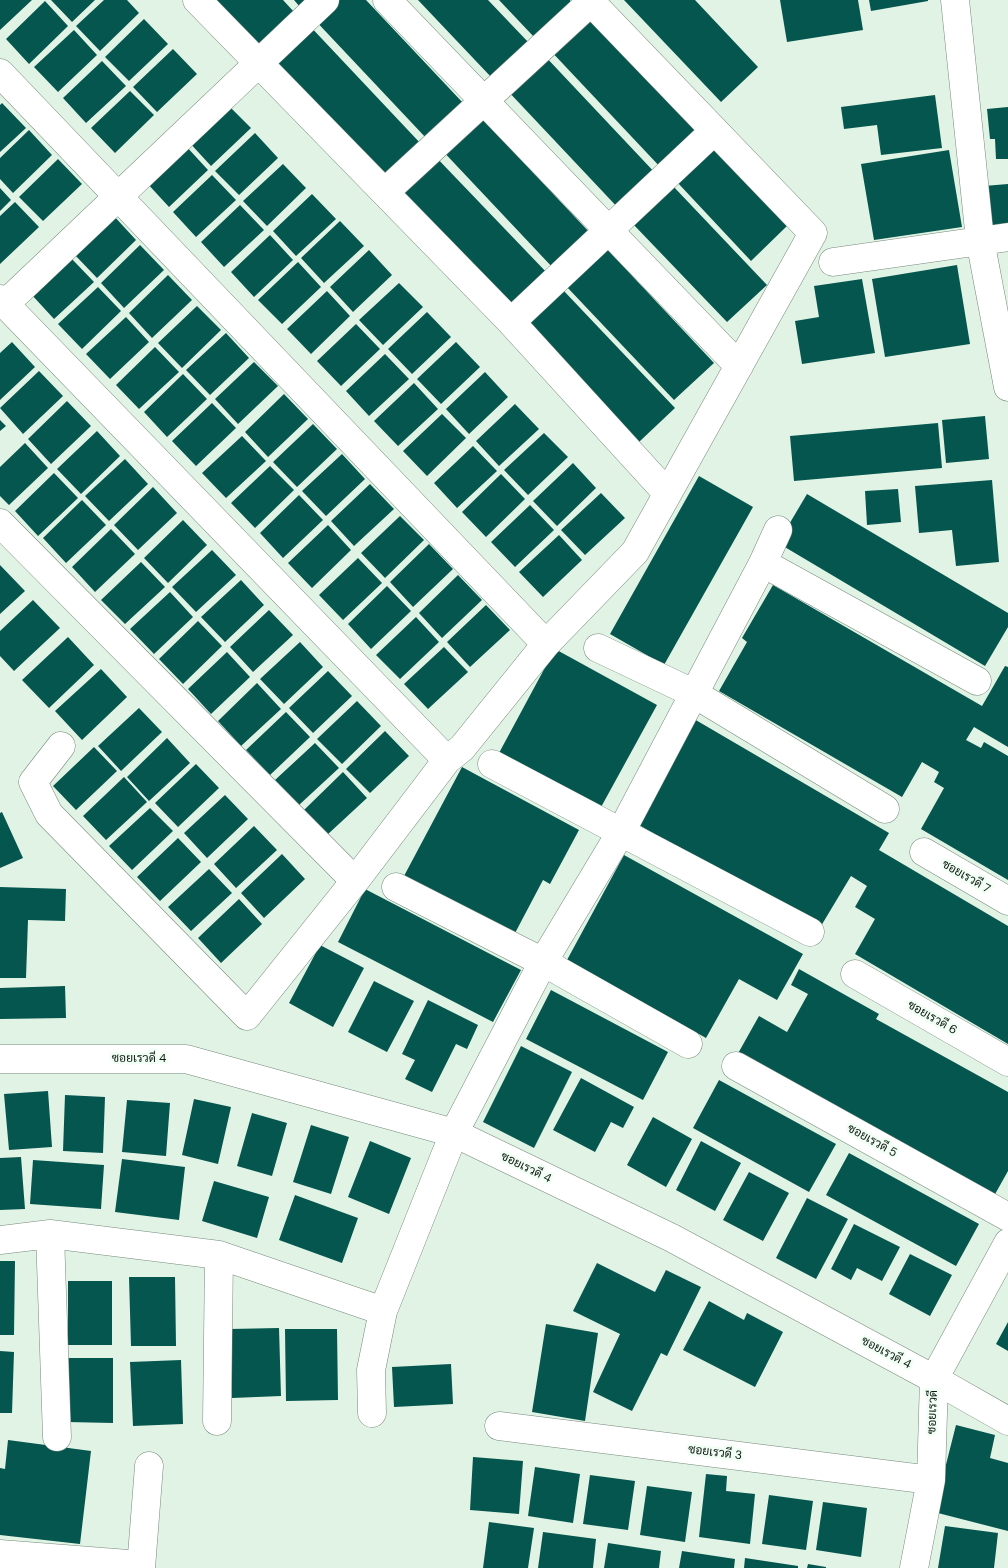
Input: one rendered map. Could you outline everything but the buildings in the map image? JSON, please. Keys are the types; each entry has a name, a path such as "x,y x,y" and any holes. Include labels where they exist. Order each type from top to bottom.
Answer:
{"street":[{"path":"197,0 511,322 667,493"},
{"path":"325,0 118,196 2,301 447,760"},
{"path":"387,0 739,366"},
{"path":"955,0 980,240 1008,387"},
{"path":"61,746 33,782 49,814 247,1016 355,881 447,760 462,748 546,644 635,552 813,233 591,1 385,192"},
{"path":"0,72 546,644"},
{"path":"511,322 714,131"},
{"path":"833,262 1008,237"},
{"path":"0,523 355,881"},
{"path":"372,1413 371,1370 382,1311 454,1133 543,962 621,832 763,563 778,530"},
{"path":"763,563 977,681"},
{"path":"598,648 693,693 885,809"},
{"path":"492,764 810,932"},
{"name":"ซอยเรวดี 7","path":"924,852 1008,901"},
{"path":"396,887 543,962 688,1044"},
{"name":"ซอยเรวดี 6","path":"855,974 1008,1062"},
{"name":"ซอยเรวดี 4","path":"0,1059 186,1059 454,1133 672,1238 1008,1421"},
{"name":"ซอยเรวดี 5","path":"736,1066 1008,1217"},
{"path":"0,1240 50,1234 220,1255 382,1311"},
{"path":"50,1234 57,1437"},
{"name":"ซอยเรวดี","path":"914,1568 931,1480 934,1379 1008,1242"},
{"path":"217,1421 220,1255"},
{"name":"ซอยเรวดี 3","path":"499,1426 931,1480"},
{"path":"0,1554 141,1566 149,1466"}]}
